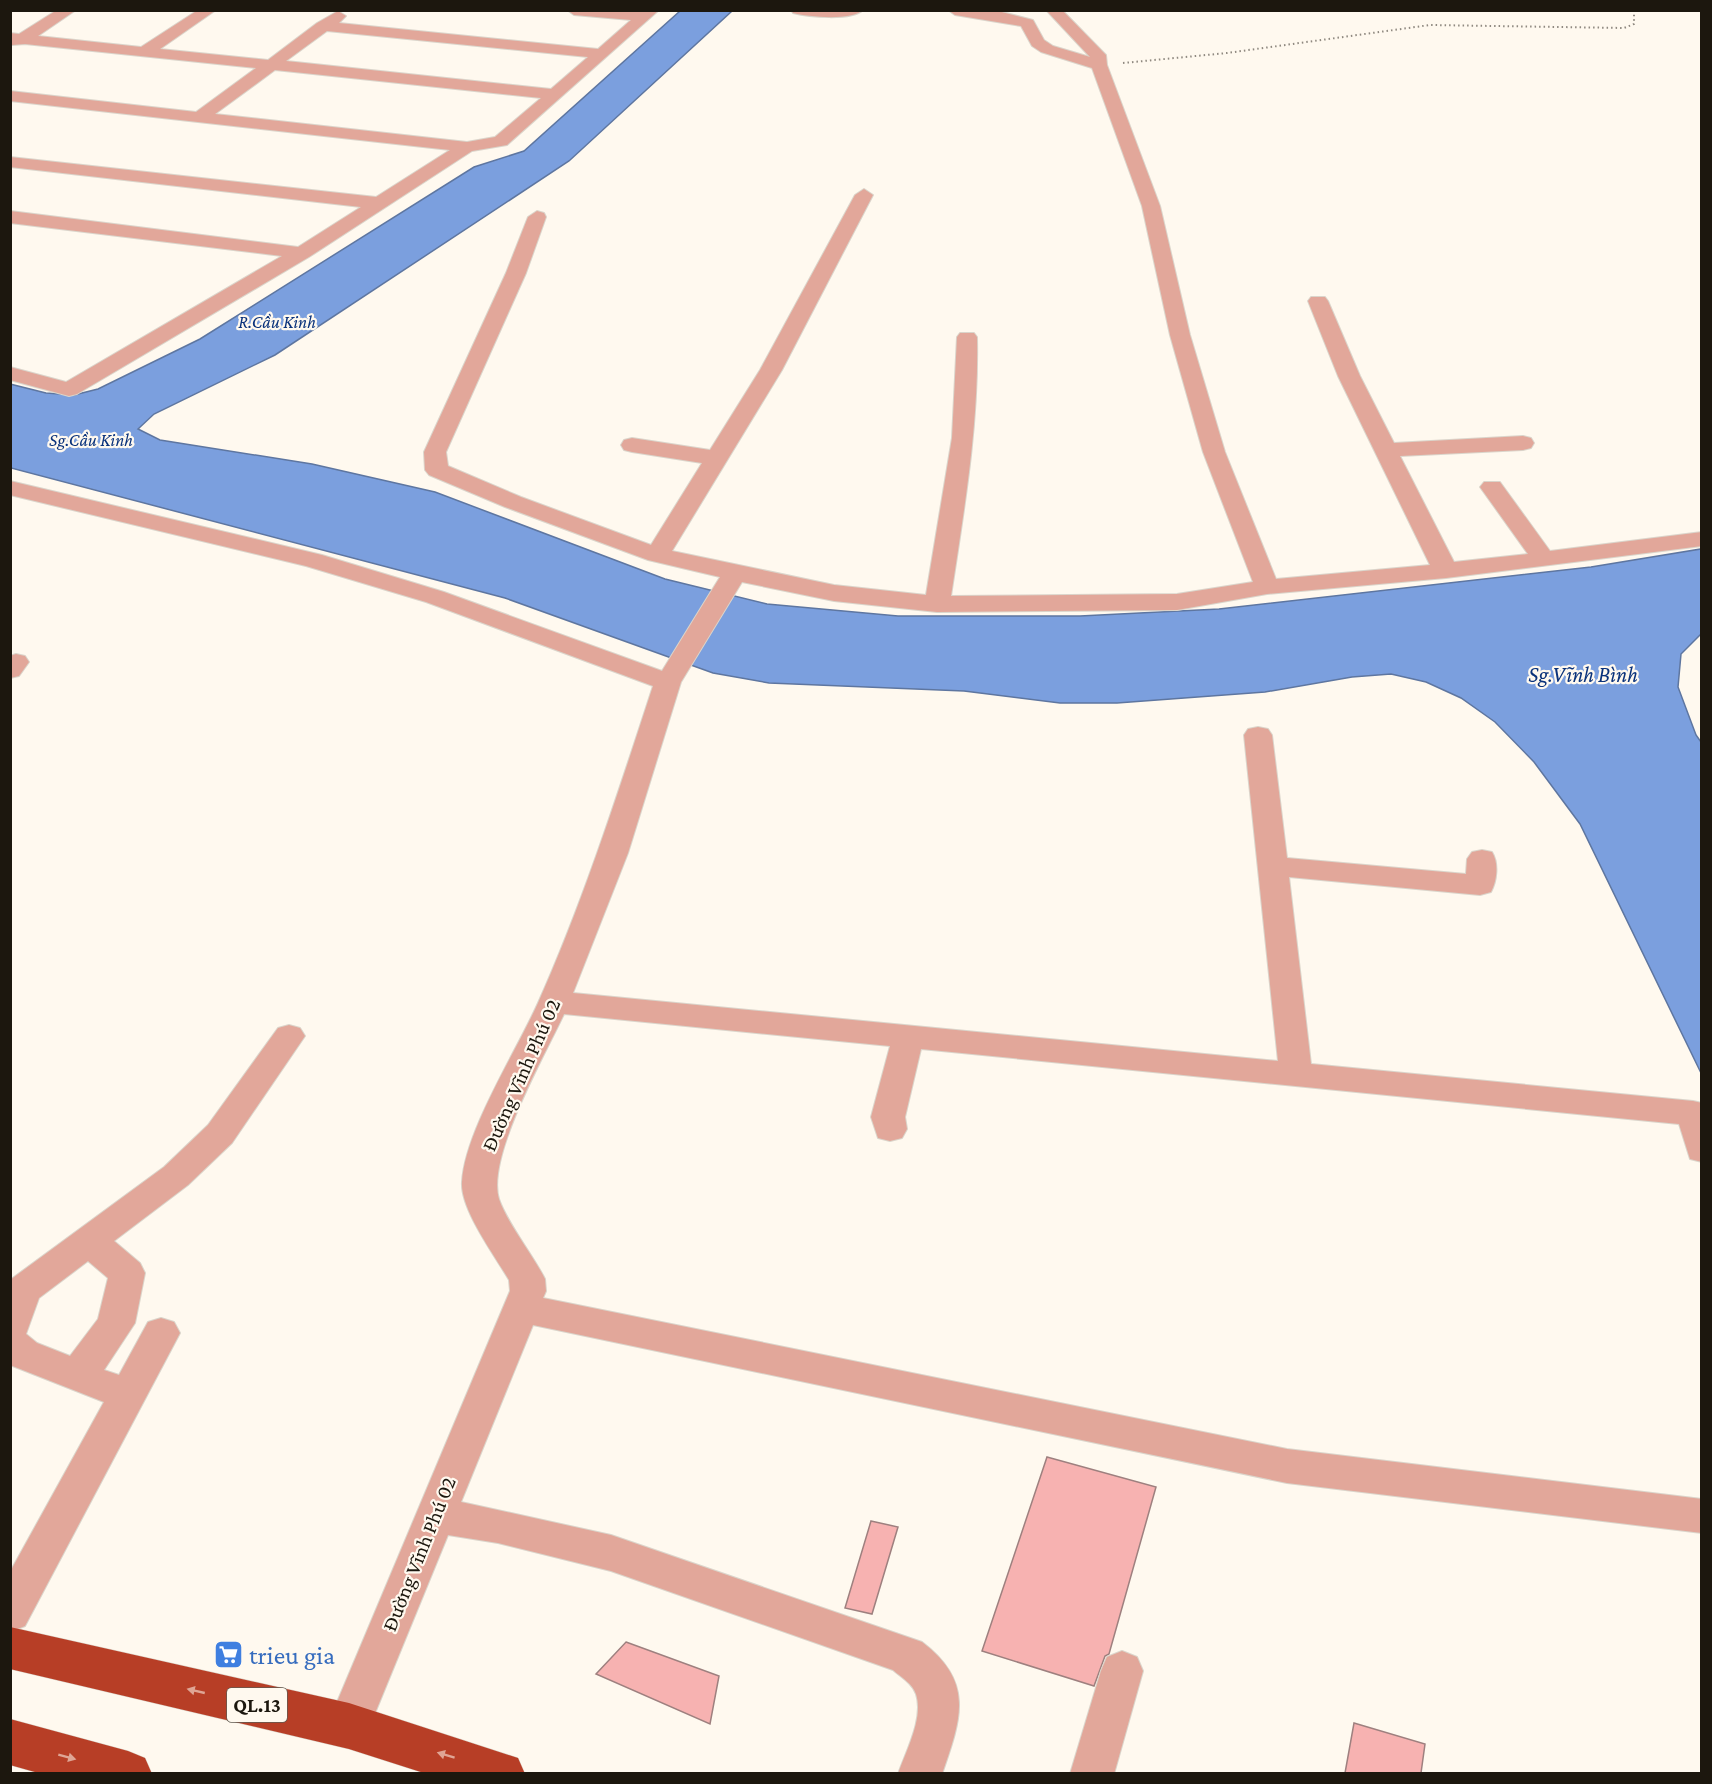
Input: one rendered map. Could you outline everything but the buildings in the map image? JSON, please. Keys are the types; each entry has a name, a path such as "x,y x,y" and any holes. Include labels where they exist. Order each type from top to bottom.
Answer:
{"highway":[{"name":"QL.13","path":"10,1648 348,1726 501,1773"},
{"path":"10,1742 128,1773"}],"street":[{"path":"14,41 69,10"},
{"path":"144,52 209,10"},
{"path":"200,117 345,10"},
{"path":"574,10 648,14"},
{"path":"798,10 817,13 856,10"},
{"path":"955,10 1000,16 1027,23 1038,43 1047,49 1099,65"},
{"path":"1053,10 1096,51 1099,65 1151,206 1180,335 1214,452 1267,587"},
{"path":"10,96 467,147 501,141 648,14"},
{"path":"323,27 602,54"},
{"path":"14,41 555,94"},
{"path":"10,373 69,389 302,253 467,147"},
{"path":"10,162 379,203"},
{"path":"657,555 771,370 864,195"},
{"path":"10,217 302,253"},
{"path":"537,217 516,273 435,452 437,470 513,502 728,583 937,604 1177,602 1267,587 1446,571 1701,539"},
{"path":"1318,302 1349,376 1446,571"},
{"path":"937,604 965,431 969,382 967,337"},
{"path":"1386,450 1523,443"},
{"path":"632,446 716,458"},
{"path":"1492,487 1544,559"},
{"path":"10,488 313,560 435,597 671,677"},
{"name":"Đường Vĩnh Phú 02","path":"348,1726 528,1291 527,1279 490,1219 482,1201 479,1185 489,1139 554,1002 613,853 671,677 728,583"},
{"path":"1258,735 1296,1074"},
{"path":"1272,866 1480,885 1482,859"},
{"path":"554,1002 1692,1113 1701,1150"},
{"path":"10,1330 24,1290 176,1176 220,1134 289,1036"},
{"path":"890,1129 888,1117 908,1037"},
{"path":"76,1376 96,1354 117,1323 127,1273 88,1241"},
{"path":"521,1308 1287,1466 1701,1516"},
{"path":"10,1613 161,1333"},
{"path":"10,1342 24,1354 127,1395"},
{"path":"435,1515 498,1526 611,1553 907,1656 923,1666 934,1680 941,1706 920,1773"},
{"path":"1092,1773 1122,1671"}],"path":[{"path":"1099,65 1227,53 1430,25 1624,28 1634,24 1634,10"}],"water":[{"path":"680,11 732,11 569,161 275,355 154,414 138,429 160,440 312,464 435,492 665,579 767,604 898,616 1080,616 1219,609 1591,567 1701,549 1701,634 1681,654 1678,687 1696,735 1701,742 1701,1073 1580,824 1534,762 1495,722 1461,698 1426,682 1391,674 1352,677 1265,692 1117,703 1060,703 964,691 769,683 713,673 505,598 11,468 10,384 46,393 74,395 98,389 200,339 474,167 524,151"}],"place":[{"name":"trieu gia","path":"228,1655"}],"water label":[{"name":"R.Cầu Kinh","path":"277,322"},
{"name":"Sg.Cầu Kinh","path":"91,440"},
{"name":"Sg.Vĩnh Bình","path":"1583,674"}]}
